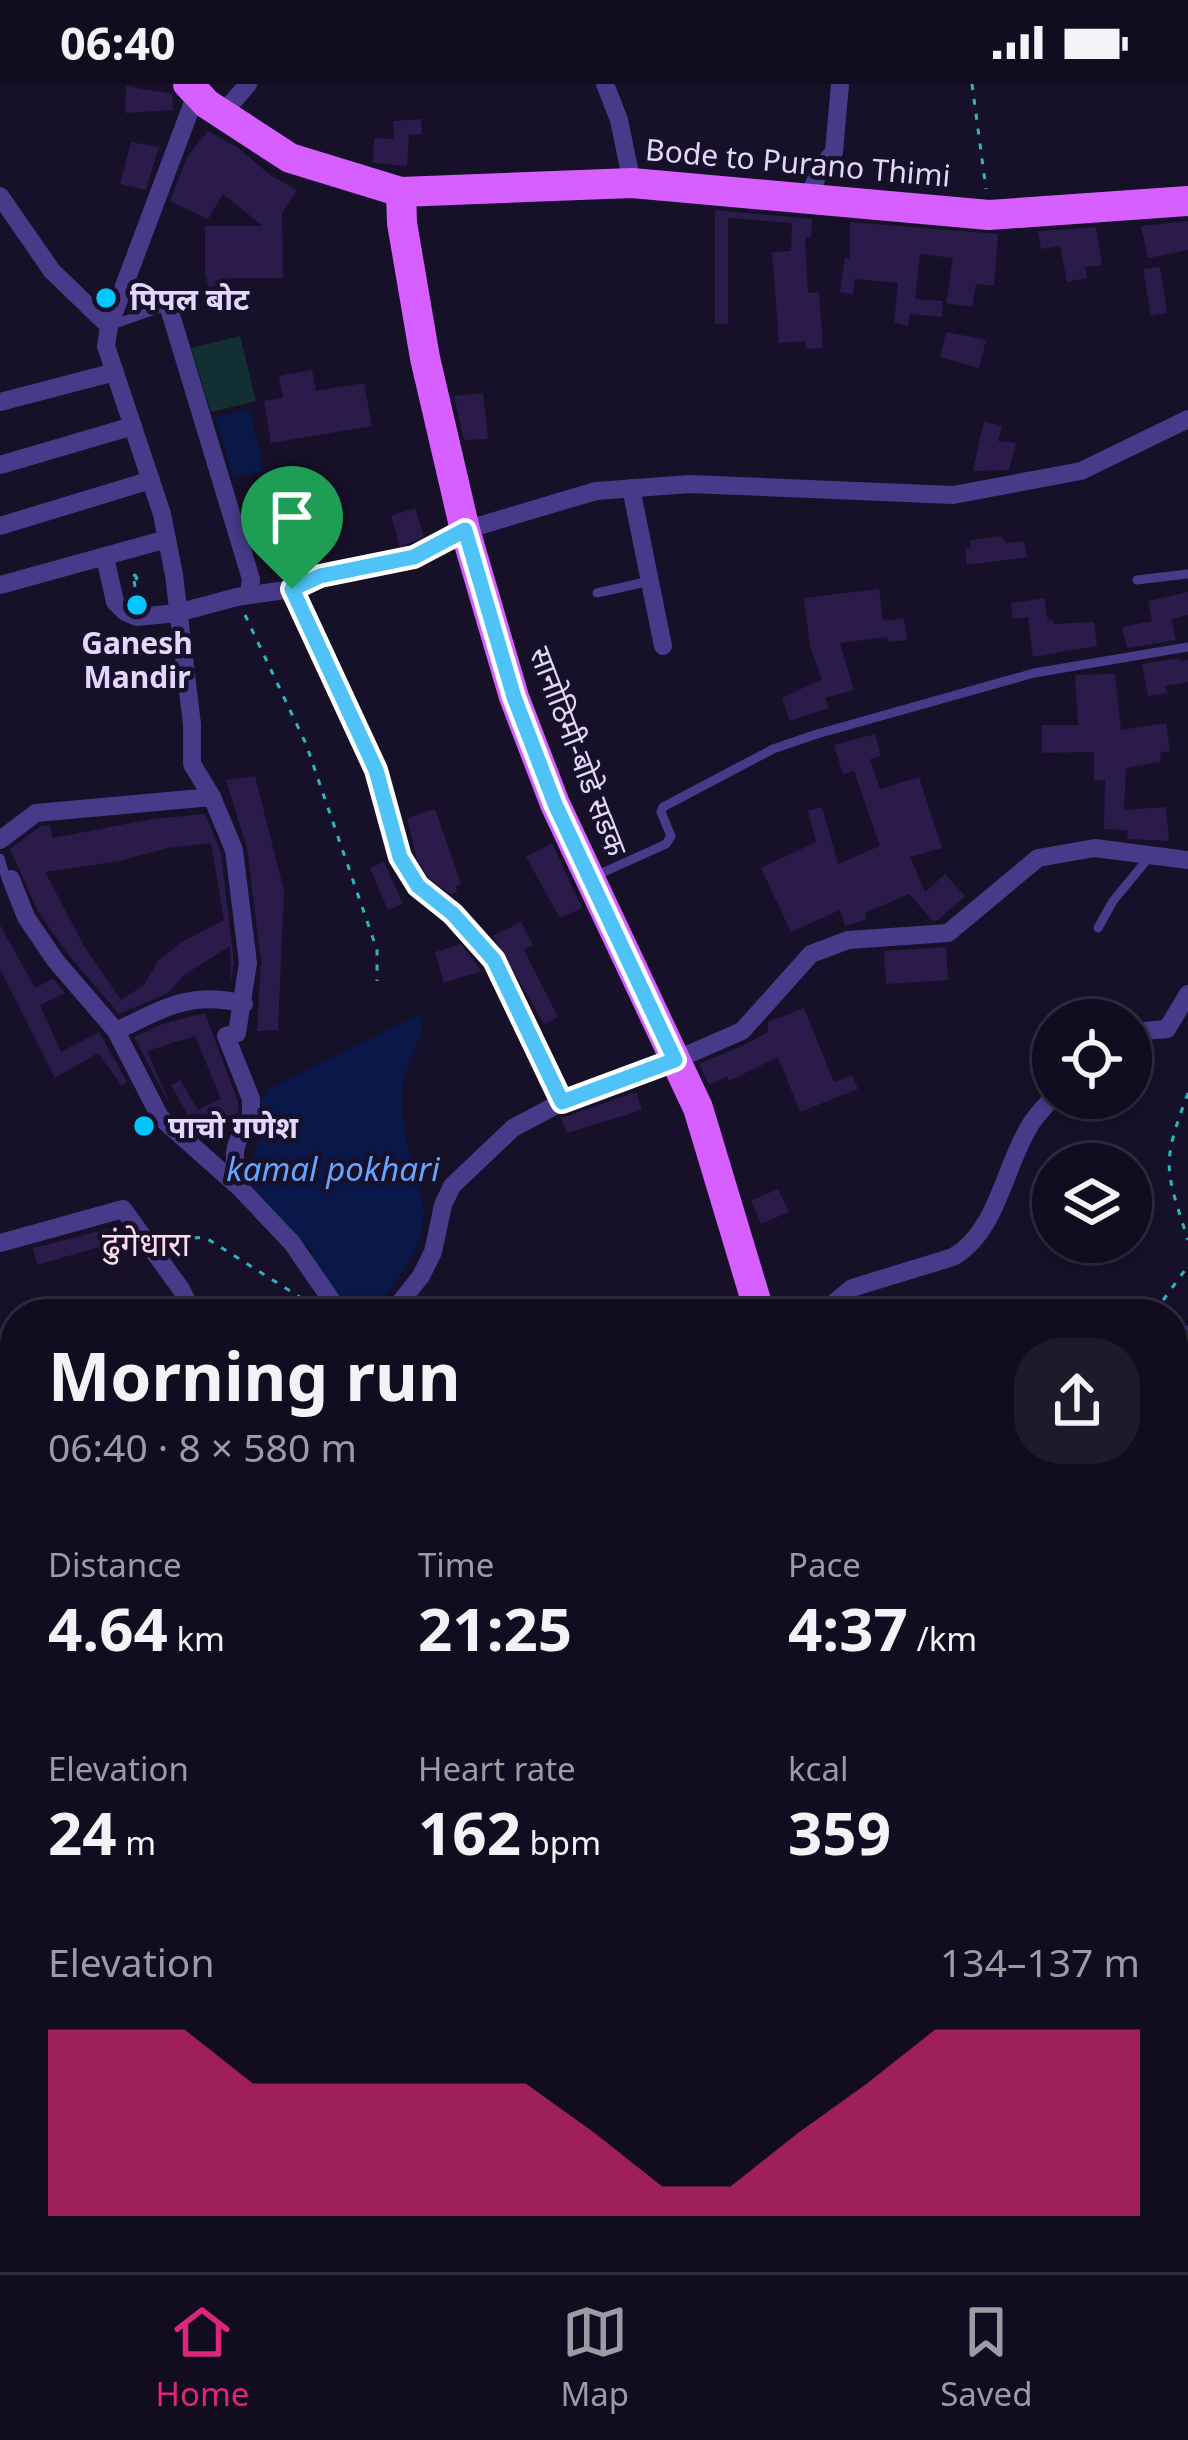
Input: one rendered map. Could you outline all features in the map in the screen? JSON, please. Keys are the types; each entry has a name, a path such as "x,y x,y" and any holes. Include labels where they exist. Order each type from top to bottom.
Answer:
{"main road":[{"name":"Bode to Purano Thimi","path":"194,86 207,104 290,158 401,192 632,183 989,215 1188,201"},
{"name":"सानोठिमी-बोडे सडक","path":"401,192 424,358 465,530 514,697 555,804 698,1108 755,1299"}],"street":[{"path":"223,113 248,84"},
{"path":"605,84 619,120 632,183"},
{"path":"809,197 838,137 840,84"},
{"path":"194,86 106,346 166,539 192,764 234,850 248,963 237,1033 226,1036 251,1099 251,1120 237,1137 234,1162 240,1188"},
{"path":"0,196 52,271 109,326"},
{"path":"168,304 251,579 243,596"},
{"path":"0,402 115,372"},
{"path":"105,557 115,602 125,612 136,617 177,613 414,557 465,530 596,491 690,484 953,495 1081,471 1188,419"},
{"path":"0,465 133,426"},
{"path":"0,526 151,480"},
{"path":"631,488 663,646"},
{"path":"0,586 166,539"},
{"path":"0,840 37,813 212,797"},
{"path":"403,1299 433,1252 452,1186 513,1128 562,1102 742,1031 811,954 848,940 948,933 1038,858 1095,848 1188,860"},
{"path":"400,857 418,886 453,914 494,960 562,1102"},
{"path":"11,879 26,917 55,960 116,1031 160,1117 240,1188 292,1243 331,1299"},
{"path":"1167,1029 1188,994"},
{"path":"116,1031 174,1004 212,996 244,1004"},
{"path":"1152,1030 1188,1033"},
{"path":"839,1299 852,1288 967,1250 981,1231 1034,1119"},
{"path":"0,1244 123,1209 186,1299"}],"lane":[{"path":"109,326 168,304"},
{"path":"1137,580 1188,574"},
{"path":"597,593 650,581"},
{"path":"590,878 666,844 671,836 663,807 773,749 1034,673 1113,656 1188,647"},
{"path":"1099,928 1113,902 1151,855"},
{"path":"0,858 6,878 11,879"}],"path":[{"path":"972,84 989,215"},
{"path":"134,581 137,594"},
{"path":"292,589 376,770 400,857"},
{"path":"243,596 306,744 377,950 377,981"},
{"path":"1188,1094 1171,1140 1166,1171 1188,1240"},
{"path":"146,1244 164,1238 206,1238 302,1299"},
{"path":"1164,1299 1188,1266"}],"green space":[{"path":"240,336 256,401 211,412 191,348"}],"water":[{"path":"250,409 264,471 233,477 215,417"},
{"name":"kamal pokhari","path":"418,1015 423,1019 402,1089 407,1143 423,1208 421,1230 412,1255 382,1299 342,1299 314,1266 312,1247 294,1243 251,1187 249,1169 264,1126 261,1100 269,1089"}],"building":[{"path":"126,86 172,94 173,110 125,113"},
{"path":"421,119 422,134 409,135 407,166 373,163 374,138 394,139 393,121"},
{"path":"208,131 297,190 282,213 283,278 228,278 231,293 211,297 205,273 205,226 263,226 223,194 208,219 170,201 187,157"},
{"path":"131,142 159,147 146,190 120,184"},
{"path":"715,210 812,219 811,237 805,237 808,293 819,292 823,348 806,349 805,341 779,343 772,252 791,251 792,223 728,218 728,324 715,324"},
{"path":"1188,221 1188,250 1148,258 1141,226"},
{"path":"850,222 998,234 994,286 976,284 972,307 946,303 953,258 920,254 915,299 943,301 942,317 910,314 908,326 894,323 898,283 855,279 853,294 840,292 845,258 850,259"},
{"path":"1096,227 1102,265 1085,267 1087,278 1067,282 1060,246 1041,249 1038,231"},
{"path":"1160,267 1167,313 1151,316 1143,269"},
{"path":"946,332 986,340 979,368 940,357"},
{"path":"312,370 316,391 364,383 372,426 271,443 264,401 283,398 279,376"},
{"path":"483,393 488,439 464,440 454,396"},
{"path":"984,421 1002,426 998,441 1016,443 1009,470 973,471"},
{"path":"415,508 424,537 400,547 391,516"},
{"path":"1001,536 1006,543 1024,541 1027,557 967,565 965,549 971,548 970,540"},
{"path":"879,589 883,621 904,618 907,640 888,642 887,637 840,643 854,690 825,698 829,708 790,721 782,698 822,679 810,647 804,598"},
{"path":"1188,592 1188,615 1171,619 1176,640 1127,648 1122,627 1152,621 1148,601"},
{"path":"1044,598 1048,621 1053,624 1094,622 1097,646 1033,657 1028,617 1013,619 1011,603"},
{"path":"1188,660 1188,682 1165,686 1167,693 1148,696 1142,664"},
{"path":"1115,674 1121,730 1166,723 1170,751 1160,753 1161,762 1126,768 1124,810 1166,807 1169,841 1128,839 1127,830 1104,829 1105,780 1094,781 1094,752 1042,753 1042,725 1078,725 1075,675"},
{"path":"875,734 881,756 870,759 880,789 919,777 942,848 910,857 925,892 945,874 965,896 938,920 933,921 909,894 865,913 867,919 845,926 840,910 791,932 761,868 816,842 808,811 822,807 838,864 880,846 854,771 843,774 834,745"},
{"path":"255,776 284,891 278,1030 257,1031 261,961 247,848 226,780"},
{"path":"435,809 461,884 450,894 428,877 417,859 407,818"},
{"path":"205,814 221,853 234,963 231,983 230,946 184,975 168,993 119,1014 38,911 10,849 41,826 50,825 53,838","holes":["211,843 224,920 180,943 158,961 144,985 121,1000 84,946 45,872"]},
{"path":"552,843 582,908 560,918 526,857"},
{"path":"384,862 403,904 388,910 370,868"},
{"path":"521,922 533,945 524,950 558,1017 544,1024 493,936"},
{"path":"0,925 35,988 53,979 65,993 40,1005 61,1052 99,1032 127,1082 122,1086 98,1053 55,1078 0,969"},
{"path":"461,944 482,971 444,983 435,952"},
{"path":"946,947 948,980 886,984 884,951"},
{"path":"804,1008 834,1082 852,1075 858,1089 800,1112 778,1057 729,1081 727,1076 709,1085 699,1064 768,1032 768,1022"},
{"path":"205,1013 238,1113 197,1132 171,1085 180,1080 198,1110 221,1099 195,1036 147,1051 173,1111 134,1037"},
{"path":"636,1092 642,1110 567,1133 561,1118"},
{"path":"778,1189 789,1212 761,1224 751,1201"},
{"path":"119,1226 127,1239 37,1265 33,1248"}],"place":[{"name":"पिपल बोट","path":"106,298"},
{"name":"Ganesh Mandir","path":"137,605"},
{"name":"पाचो गणेश","path":"144,1126"}],"district":[{"name":"ढुंगेधारा","path":"146,1243"}],"route":[{"path":"465,530 514,697 555,804 675,1060 562,1102 494,960 453,914 418,886 400,857 376,770 292,589 320,576 414,557 465,530"}]}
